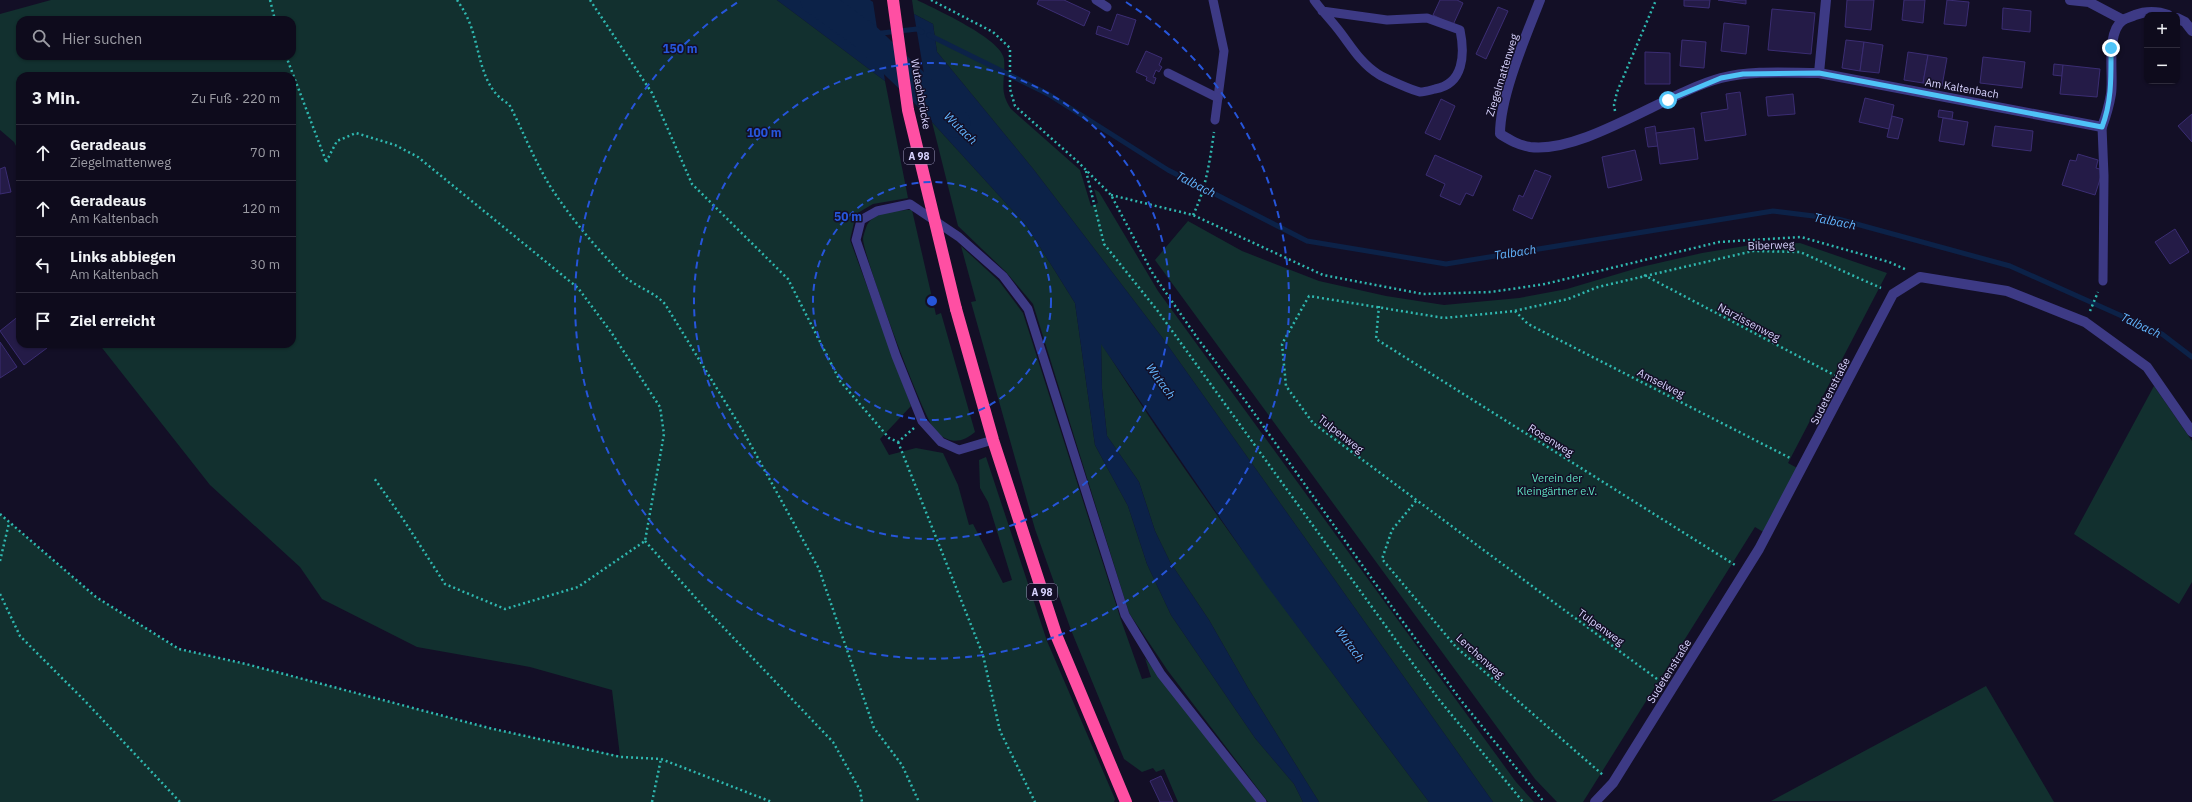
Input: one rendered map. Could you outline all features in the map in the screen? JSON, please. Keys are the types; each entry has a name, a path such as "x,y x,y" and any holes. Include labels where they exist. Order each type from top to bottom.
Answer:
{"highway":[{"name":"Wutachbrücke","path":"893,0 908,110 956,309 993,440"},
{"name":"A 98","path":"993,440 1057,637 1126,802"}],"street":[{"name":"Ziegelmattenweg","path":"1540,0 1527,34 1500,117 1500,134 1515,144 1532,147 1556,145 1596,133 1618,122 1721,78 1743,74 1819,73"},
{"path":"1819,73 1826,0"},
{"path":"2070,0 2089,2 2122,20"},
{"path":"2102,127 2108,113 2111,93 2111,48 2116,31 2122,20 2144,13"},
{"path":"2180,20 2185,22 2192,31"},
{"name":"Am Kaltenbach","path":"1819,73 2102,127"},
{"path":"1893,294 1920,277 2007,291 2085,322 2146,368 2192,432"},
{"name":"Sudetenstraße","path":"1595,802 1613,783 1745,571 1804,465 1893,294"}],"lane":[{"path":"1096,0 1107,7"},
{"path":"1213,0 1224,51 1215,120"},
{"path":"1314,0 1322,11 1338,29 1354,52 1377,73 1420,92 1442,88 1457,77 1462,60 1463,45 1460,30 1427,18 1387,20 1322,11"},
{"path":"1168,73 1218,98"},
{"path":"2102,127 2104,176 2103,281"},
{"path":"993,440 959,450 941,442 922,421 896,356 856,240 861,220 877,211 910,204 959,237 1003,276 1028,309 1125,615 1161,674 1262,802"}],"path":[{"path":"270,0 274,16"},
{"path":"457,0 468,19 487,82 500,99 509,104 550,185 585,233 622,274 635,284 656,294 665,304 743,431 819,569 874,728 902,765 919,802"},
{"path":"590,0 652,93 692,184 788,279 840,381 889,438 898,442 983,654 1000,731 1035,802"},
{"path":"931,0 993,32 1010,48 1010,89 1015,106 1086,170 1111,195 1153,274 1198,339 1244,399 1392,607 1463,703 1544,802"},
{"path":"1618,122 1614,105 1617,92 1656,0"},
{"path":"288,60 292,72"},
{"path":"296,82 326,162 337,141 356,133 395,146 418,157 578,288 611,332 660,407 664,434 645,540 578,587 506,609 445,584 403,519 374,478"},
{"path":"1193,215 1198,204 1209,165 1215,120"},
{"path":"1086,170 1104,244 1157,310 1437,697 1523,802"},
{"path":"1111,195 1193,215 1323,274 1423,294 1491,292 1545,284 1719,242 1801,237 1889,262 1920,277"},
{"name":"Biberweg","path":"1644,275 1752,251 1800,252 1893,294"},
{"name":"Tulpenweg","path":"1644,275 1598,287 1568,300 1514,311 1444,318 1379,306 1309,296 1282,344 1286,386 1313,423 1671,689"},
{"name":"Narzissenweg","path":"1644,275 1848,382"},
{"path":"2085,322 2103,281"},
{"name":"Rosenweg","path":"1379,306 1376,339 1745,571"},
{"name":"Amselweg","path":"1514,311 1528,324 1804,465"},
{"path":"898,442 922,421"},
{"name":"Lerchenweg","path":"1416,501 1392,530 1382,559 1456,647 1613,783"},
{"path":"0,514 96,597 178,649 246,664 489,728 621,757 661,759 772,802"},
{"path":"0,561 9,523"},
{"path":"645,540 702,606 833,742 860,790 862,802"},
{"path":"0,594 20,636 85,701 180,802"},
{"path":"652,802 661,759"}],"green space":[{"path":"51,0 777,0 885,81 908,198 873,204 856,214 850,240 911,406 880,439 889,455 916,448 943,453 958,485 969,525 973,524 1003,583 1012,580 988,502 980,488 979,460 986,457 1047,641 1115,799 1114,802 0,802 0,514 96,597 179,649 246,664 489,728 620,756 612,690 530,667 417,647 322,599 300,567 210,485 102,348 296,348 296,72 16,72 16,146 14,142 0,130 0,14"},
{"path":"912,0 917,0 966,25 992,43 1000,51 1004,59 1003,85 1005,96 1011,109 1080,170 1091,206 1098,203 1094,189 1099,192 1158,291 1516,782 1534,802 1493,802 1161,336 1034,170 937,52 933,24 914,14"},
{"path":"932,122 1027,226 1075,303 1095,445 1128,506 1147,564 1171,615 1255,738 1294,784 1303,802 1268,802 1168,671 1129,613 1033,304 1006,272 958,226"},
{"path":"901,210 912,210 936,315 941,313 975,432 961,440 956,441 942,437 930,423 896,340 873,276 863,239 867,225 871,220 881,214"},
{"name":"Verein der Kleingärtner e.V.","path":"1188,221 1242,251 1319,281 1386,296 1444,305 1519,298 1567,289 1641,267 1702,253 1751,245 1800,243 1887,273 1788,463 1799,469 1765,533 1755,527 1583,802 1557,802 1535,779 1155,260"},
{"path":"961,246 999,281 1023,313 1121,620 1142,679 1151,677 1145,658 1257,802 1178,802 1164,769 1156,772 1153,768 1142,772 1124,759 1071,630 1035,529 971,302 976,301"},
{"path":"1101,343 1139,402 1220,519 1429,802 1319,802 1248,688 1209,620 1170,562 1155,531 1139,482 1107,436 1102,389"},
{"path":"2154,386 2192,441 2192,582 2179,604 2074,534"},
{"path":"1986,686 2054,802 1771,801"}],"water":[{"path":"777,0 870,0 873,2 885,81"},
{"path":"914,14 933,24 937,52 1034,170 1161,336 1493,802 1429,802 1264,582 1101,344 1102,389 1107,436 1139,482 1155,531 1170,562 1209,620 1248,688 1319,802 1303,802 1294,784 1255,738 1171,615 1147,564 1128,506 1095,445 1075,303 1027,226 932,122"}],"building":[{"path":"1039,0 1064,0 1090,12 1084,26 1037,4"},
{"path":"1440,0 1457,0 1463,3 1453,25 1433,15"},
{"path":"1684,0 1710,0 1709,8 1684,6"},
{"path":"1718,0 1746,0 1746,4"},
{"path":"1847,0 1874,0 1871,30 1845,27"},
{"path":"1904,0 1925,0 1923,23 1902,20"},
{"path":"1947,0 1969,2 1966,26 1944,24"},
{"path":"1498,7 1508,11 1486,59 1476,54"},
{"path":"2003,8 2031,11 2030,32 2002,29"},
{"path":"1772,9 1815,13 1811,54 1768,50"},
{"path":"1117,14 1136,20 1128,45 1096,34 1098,26 1111,31"},
{"path":"1724,23 1749,26 1746,54 1721,51"},
{"path":"1682,40 1706,42 1704,68 1680,66"},
{"path":"1846,40 1864,42 1860,71 1842,68"},
{"path":"1864,42 1883,45 1879,73 1860,71"},
{"path":"1146,51 1162,58 1159,65 1162,67 1159,72 1156,70 1153,77 1156,78 1154,84 1146,80 1147,77 1136,72"},
{"path":"1645,52 1670,53 1670,84 1645,84"},
{"path":"1908,52 1928,55 1923,83 1904,80"},
{"path":"1928,55 1947,58 1942,86 1923,83"},
{"path":"1983,57 2025,62 2022,88 1980,83"},
{"path":"2054,64 2063,65 2062,76 2053,75"},
{"path":"2063,65 2100,69 2097,97 2060,94"},
{"path":"1740,92 1746,135 1705,141 1701,113 1728,109 1726,94"},
{"path":"1793,94 1795,114 1768,116 1766,97"},
{"path":"1865,98 1894,105 1889,129 1859,122"},
{"path":"1441,99 1455,106 1440,140 1425,133"},
{"path":"1939,110 1953,112 1952,119 1938,117"},
{"path":"2192,114 2192,142 2178,126"},
{"path":"1892,116 1903,119 1898,139 1887,137"},
{"path":"1943,118 1968,122 1964,145 1939,141"},
{"path":"1655,126 1658,146 1648,147 1645,128"},
{"path":"1995,126 2033,131 2031,151 1992,146"},
{"path":"1694,128 1698,159 1660,164 1656,133"},
{"path":"1635,150 1642,180 1608,188 1602,157"},
{"path":"2078,154 2098,160 2096,168 2103,170 2095,195 2062,185 2070,160 2076,161"},
{"path":"1435,155 1482,176 1473,196 1466,193 1460,205 1440,196 1445,184 1426,175"},
{"path":"5,167 11,192 0,194 0,169"},
{"path":"1535,170 1551,176 1532,219 1513,210 1519,195 1523,197"},
{"path":"2175,229 2189,252 2170,264 2155,242"},
{"path":"16,318 16,348 47,348 24,365 0,331"},
{"path":"0,342 17,367 0,378"},
{"path":"1161,776 1173,802 1160,802 1150,781"}],"waterway":[{"name":"Wutach","path":"815,0 864,35 956,123"},
{"name":"Talbach","path":"873,34 917,29 922,32"},
{"name":"Talbach","path":"929,35 1048,94 1168,170 1307,241 1446,264 1773,211 1838,219 2010,266 2162,334 2192,357"}],"route":[{"path":"1668,100 1721,78 1743,74 1819,73 2102,127 2108,113 2111,93 2111,48"}]}
